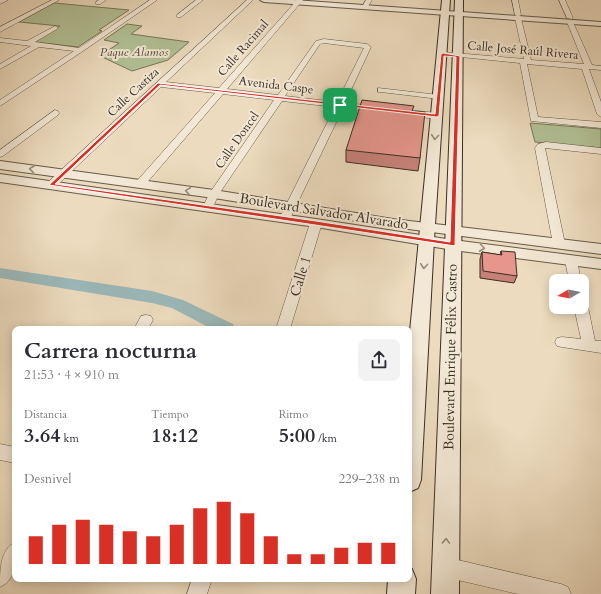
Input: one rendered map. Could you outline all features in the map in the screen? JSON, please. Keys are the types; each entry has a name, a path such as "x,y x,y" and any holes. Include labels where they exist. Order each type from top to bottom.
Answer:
{"main road":[{"name":"Boulevard Enrique Félix Castro","path":"445,594 453,237 450,55 452,8"},
{"name":"Boulevard Enrique Félix Castro","path":"412,439 437,116 439,97 450,55"},
{"path":"401,594 402,582"}],"street":[{"path":"0,2 5,0"},
{"path":"0,30 56,0"},
{"path":"0,104 154,0"},
{"path":"179,16 200,0"},
{"name":"Calle Castiza","path":"51,185 250,0"},
{"path":"264,0 452,8 601,24"},
{"path":"306,0 367,4"},
{"path":"515,0 534,119 601,125"},
{"path":"562,0 587,67 601,114"},
{"name":"Calle Racimal","path":"140,184 222,91 298,1"},
{"path":"570,20 601,20"},
{"path":"29,43 55,28"},
{"path":"0,40 81,50"},
{"name":"Calle Doncel","path":"208,208 214,194 318,42 322,41 368,47 340,105"},
{"path":"0,68 39,44"},
{"name":"Calle José Raúl Rivera","path":"450,55 601,68"},
{"name":"Avenida Caspe","path":"160,84 385,110"},
{"path":"381,90 439,97"},
{"path":"287,212 340,105"},
{"path":"400,112 437,116"},
{"path":"0,154 55,113"},
{"path":"559,244 540,148 541,146 601,151"},
{"name":"Boulevard Salvador Alvarado","path":"0,164 214,194 287,212 427,234"},
{"name":"Boulevard Salvador Alvarado","path":"0,178 208,208 287,212 316,223 453,237 526,240 601,249"},
{"name":"Calle 1","path":"284,326 316,223"},
{"name":"Boulevard Salvador Alvarado","path":"453,237 529,254 601,264"},
{"path":"526,240 529,254"},
{"path":"571,260 574,274"},
{"path":"562,342 595,346 584,314"},
{"path":"0,452 12,454"},
{"path":"0,577 12,557"},
{"path":"445,567 561,594"},
{"path":"197,594 201,582"}],"green space":[{"path":"54,3 129,10 99,30 102,31 78,47 35,42 60,26 19,22"},
{"name":"Paque Alamos","path":"127,24 142,26 131,34 189,42 168,60 132,71 100,56 119,43 104,40"},
{"path":"530,123 601,129 601,148 535,142"}],"building":[{"path":"362,100 414,106 412,111 425,112 420,158 346,150"},
{"path":"501,251 515,252 517,276 483,271 482,252 502,255"}],"waterway":[{"path":"0,273 152,297 177,304 221,326"}],"route":[{"path":"443,54 458,56 453,245 316,223 51,185 160,84 340,105 437,116 443,54"}]}
